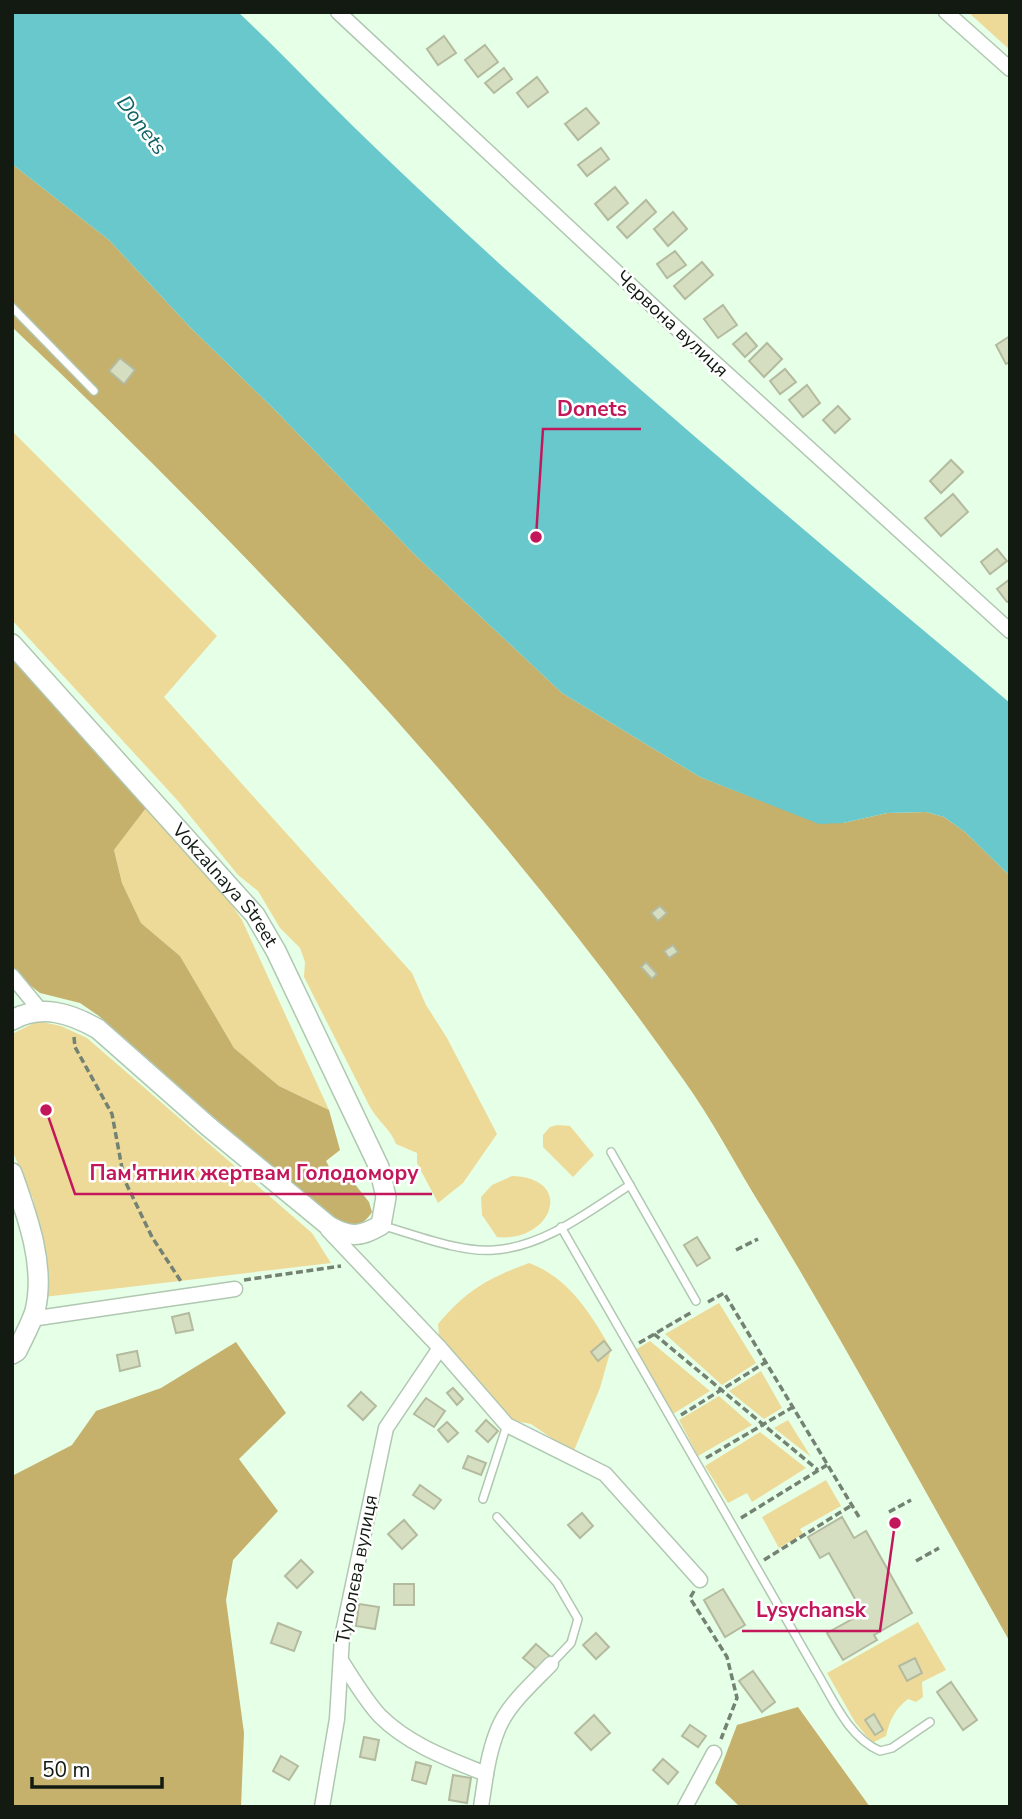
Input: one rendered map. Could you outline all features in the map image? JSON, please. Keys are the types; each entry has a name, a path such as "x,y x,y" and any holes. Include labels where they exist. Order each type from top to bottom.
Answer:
{"main road":[{"name":"Vokzalnaya Street","path":"12,644 255,915 276,951 379,1167 386,1197 381,1225"},
{"path":"12,1020 40,1010 75,1017 99,1029 310,1211 345,1235 362,1236 381,1225"},
{"path":"12,1173 26,1211 38,1270 31,1319 14,1349"}],"street":[{"name":"Червона вулиця","path":"338,12 672,324 1010,631"},
{"path":"946,12 1010,69"},
{"path":"12,976 40,1010"},
{"path":"310,1211 440,1348 507,1425 605,1474 700,1580"},
{"path":"31,1319 237,1285"},
{"name":"Туполєва вулиця","path":"322,1807 337,1719 342,1637 386,1428 440,1348"},
{"path":"342,1662 378,1714 396,1730 421,1746 486,1774"},
{"path":"481,1807 491,1742 501,1717 551,1664"},
{"path":"685,1807 714,1753"}],"lane":[{"path":"12,307 94,391"},
{"path":"611,1152 695,1301"},
{"path":"381,1225 441,1242 493,1251 529,1244 630,1185"},
{"path":"561,1227 734,1523 841,1713 867,1745 880,1751 892,1748 930,1722"},
{"path":"484,1499 507,1425"},
{"path":"497,1517 556,1583 578,1619 571,1643 551,1664"}],"path":[{"path":"75,1017 75,1047 112,1114 124,1180 152,1237 188,1294"},
{"path":"736,1250 758,1239"},
{"path":"237,1285 360,1264"},
{"path":"631,1348 724,1293 859,1517"},
{"path":"654,1334 818,1470"},
{"path":"673,1419 766,1362"},
{"path":"698,1463 793,1407"},
{"path":"734,1523 828,1464"},
{"path":"889,1512 911,1500"},
{"path":"757,1565 852,1505"},
{"path":"916,1561 939,1548"},
{"path":"700,1580 691,1598 727,1657 737,1698 714,1753"}],"shaded area":[{"path":"968,12 1010,12 1010,50"},
{"path":"12,164 109,240 189,326 276,411 415,555 562,693 700,777 819,823 843,823 887,813 926,812 944,817 965,832 1010,876 1010,1642 829,1320 716,1129 609,977 531,878 366,687 192,503 12,327"},
{"path":"12,431 217,636 164,697 412,973 426,1005 447,1038 497,1134 463,1183 438,1203 417,1163 417,1153 396,1144 370,1107 304,977 305,962 300,948 280,928 258,891 238,875 178,801 12,620"},
{"path":"12,656 149,804 114,850 122,883 141,923 180,956 234,1048 279,1086 329,1110 340,1150 326,1161 337,1182 350,1178 369,1202 372,1212 362,1223 350,1225 324,1214 99,1016 80,1003 40,993 12,971"},
{"path":"149,804 215,880 242,920 329,1110 279,1086 234,1048 180,956 141,923 122,883 114,850"},
{"path":"38,1021 61,1026 87,1038 312,1233 331,1263 44,1297 42,1240 33,1199 12,1150 12,1034"},
{"path":"570,1126 594,1155 573,1177 543,1147 543,1135 550,1127"},
{"path":"512,1176 532,1179 544,1187 550,1198 549,1210 543,1221 532,1230 516,1236 497,1237 482,1215 481,1197 492,1185"},
{"path":"529,1263 543,1269 567,1287 587,1310 611,1349 600,1388 573,1453 531,1424 509,1420 439,1336 438,1324 459,1302 479,1286"},
{"path":"719,1303 756,1363 722,1385 665,1334"},
{"path":"650,1341 710,1391 673,1414 635,1350"},
{"path":"236,1342 286,1413 239,1459 278,1511 233,1560 226,1600 244,1733 241,1807 12,1807 12,1476 72,1445 96,1411 161,1388"},
{"path":"761,1371 782,1408 764,1419 729,1391"},
{"path":"719,1396 752,1425 698,1456 679,1420"},
{"path":"788,1420 811,1457 774,1428"},
{"path":"760,1432 806,1468 752,1502 747,1493 728,1503 705,1466"},
{"path":"826,1480 841,1506 800,1529 803,1534 779,1548 762,1517"},
{"path":"918,1622 946,1670 922,1682 923,1697 916,1702 908,1699 903,1703 893,1716 886,1736 872,1743 855,1722 827,1673"},
{"path":"798,1707 870,1807 744,1807 739,1806 715,1783 737,1725"}],"water":[{"path":"12,12 238,12 385,157 537,298 693,435 1010,703 1010,876 965,832 944,817 926,812 887,813 843,823 819,824 700,777 562,693 415,555 276,411 189,326 109,240 12,164"}],"building":[{"path":"444,36 456,53 438,65 427,49"},
{"path":"485,45 498,62 478,77 465,60"},
{"path":"504,68 512,79 494,93 485,83"},
{"path":"537,77 548,92 528,107 517,93"},
{"path":"586,108 599,123 578,140 565,124"},
{"path":"601,148 609,159 587,176 578,165"},
{"path":"615,187 628,203 608,220 595,204"},
{"path":"646,200 656,212 627,238 617,227"},
{"path":"673,212 687,229 668,246 654,229"},
{"path":"675,251 686,265 667,278 657,264"},
{"path":"702,262 713,275 685,299 674,286"},
{"path":"723,305 737,325 718,338 704,319"},
{"path":"746,333 757,346 745,357 733,344"},
{"path":"1010,336 1010,362 1006,364 996,345"},
{"path":"767,343 782,359 764,377 749,361"},
{"path":"120,358 135,370 124,384 109,371"},
{"path":"785,369 796,382 780,394 770,381"},
{"path":"807,385 820,403 803,417 789,400"},
{"path":"838,406 850,419 835,433 823,420"},
{"path":"951,460 963,472 941,493 930,481"},
{"path":"953,494 968,512 941,536 925,518"},
{"path":"997,549 1007,561 990,574 981,562"},
{"path":"1010,579 1010,600 1007,602 997,589"},
{"path":"660,906 667,913 658,921 651,913"},
{"path":"673,945 678,952 669,958 664,951"},
{"path":"646,962 657,974 652,979 641,967"},
{"path":"697,1237 710,1258 697,1266 684,1245"},
{"path":"189,1313 193,1330 176,1333 172,1317"},
{"path":"604,1341 611,1350 598,1361 591,1352"},
{"path":"137,1351 140,1366 120,1371 117,1355"},
{"path":"453,1388 463,1399 457,1405 447,1393"},
{"path":"361,1392 376,1406 363,1420 348,1406"},
{"path":"426,1398 445,1411 434,1427 414,1414"},
{"path":"486,1420 498,1431 488,1442 476,1431"},
{"path":"447,1422 458,1433 448,1442 438,1430"},
{"path":"468,1456 486,1463 481,1475 463,1468"},
{"path":"420,1485 441,1500 434,1509 413,1495"},
{"path":"582,1513 593,1526 580,1538 568,1525"},
{"path":"842,1517 854,1538 866,1531 912,1613 874,1635 877,1640 843,1660 827,1633 863,1613 829,1553 820,1558 808,1537"},
{"path":"404,1520 417,1535 402,1549 388,1534"},
{"path":"301,1560 313,1572 297,1588 285,1576"},
{"path":"394,1584 414,1584 414,1605 394,1605"},
{"path":"723,1589 745,1625 725,1637 704,1600"},
{"path":"359,1604 379,1607 375,1629 356,1626"},
{"path":"278,1623 301,1632 294,1651 271,1643"},
{"path":"596,1633 609,1647 596,1659 583,1645"},
{"path":"536,1644 552,1658 540,1672 523,1658"},
{"path":"915,1658 922,1673 907,1681 899,1666"},
{"path":"753,1671 775,1702 762,1712 739,1681"},
{"path":"951,1682 977,1720 963,1730 937,1692"},
{"path":"874,1714 883,1730 875,1735 865,1720"},
{"path":"594,1715 610,1733 591,1750 575,1733"},
{"path":"690,1725 706,1736 698,1747 682,1736"},
{"path":"364,1737 379,1740 375,1760 360,1757"},
{"path":"281,1756 298,1766 289,1780 273,1771"},
{"path":"663,1759 678,1772 668,1784 653,1770"},
{"path":"416,1762 431,1766 426,1784 412,1780"},
{"path":"453,1775 471,1778 467,1803 449,1800"}],"place":[{"name":"Donets","path":"536,537"},
{"name":"Пам'ятник жертвам Голодомору","path":"46,1110"},
{"name":"Lysychansk","path":"895,1523"}]}
